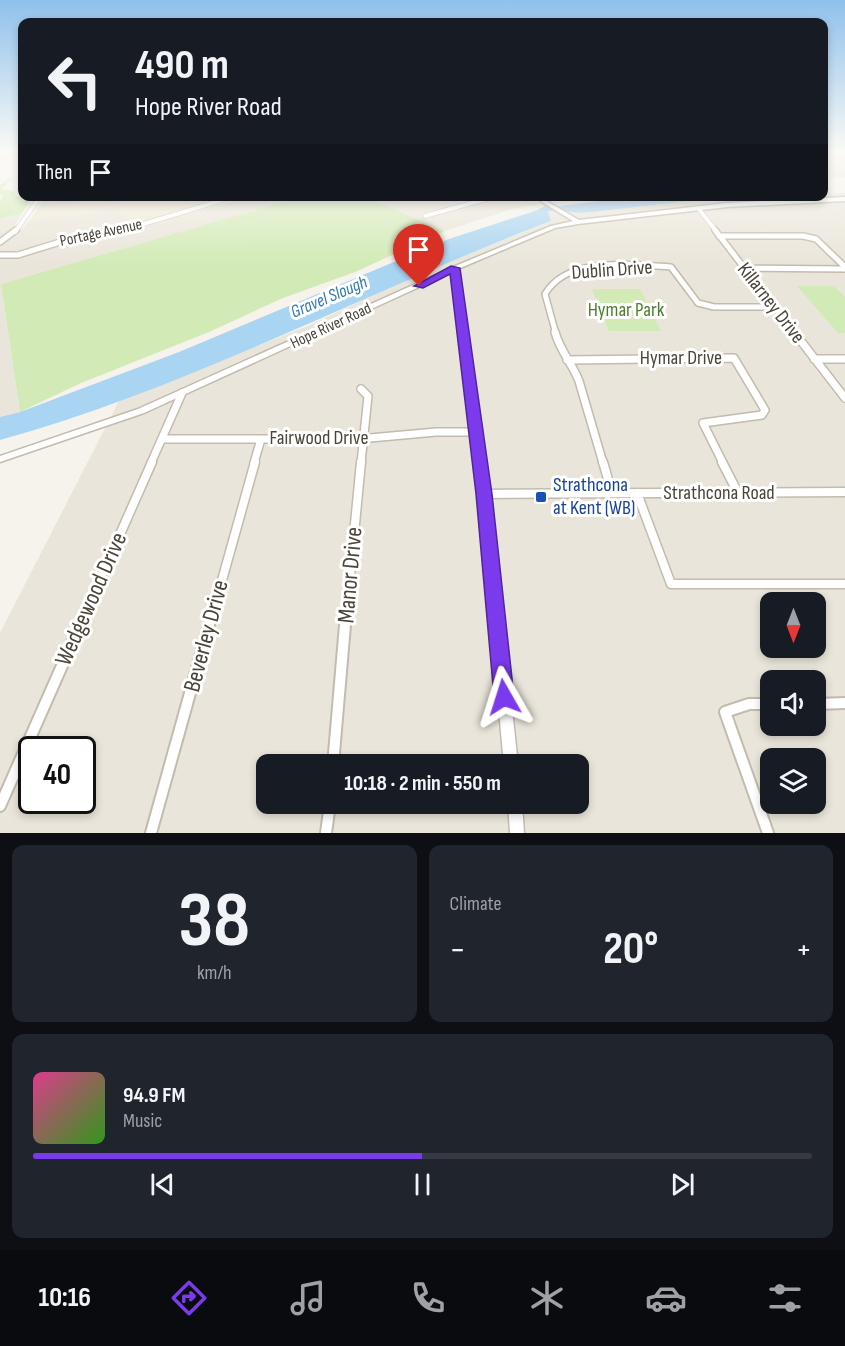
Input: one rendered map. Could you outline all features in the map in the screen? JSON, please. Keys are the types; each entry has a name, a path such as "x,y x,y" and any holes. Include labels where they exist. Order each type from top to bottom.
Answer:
{"street":[{"name":"Hope River Road","path":"828,200 845,199"},
{"path":"0,242 15,231 37,201"},
{"name":"Portage Avenue","path":"0,255 18,255 91,233 117,232 219,201"},
{"path":"425,216 479,201"},
{"path":"541,201 575,220"},
{"name":"Hope River Road","path":"0,459 93,428 183,393 455,268 575,220 698,208 812,201"},
{"name":"Killarney Drive","path":"698,208 845,398"},
{"path":"719,236 803,236 816,239 845,268"},
{"path":"63,240 69,246"},
{"name":"Dublin Drive","path":"612,493 574,368 560,349 545,294 547,288 559,275 578,269 671,267 698,303 714,307 774,307"},
{"path":"455,268 484,494 510,754"},
{"path":"744,268 845,268"},
{"name":"Hymar Drive","path":"567,360 734,358 765,410 762,415 703,423 738,493"},
{"path":"814,359 845,359"},
{"name":"Manor Drive","path":"334,754 352,539 365,438 368,396 361,389"},
{"name":"Wedgewood Drive","path":"0,806 183,393"},
{"name":"Fairwood Drive","path":"162,439 365,438 436,432 476,432"},
{"name":"Beverley Drive","path":"152,833 261,439"},
{"name":"Strathcona Road","path":"484,494 845,492"},
{"path":"637,493 671,584 845,584"},
{"path":"826,704 845,703"},
{"path":"760,704 749,704 725,712 768,833"},
{"path":"327,833 329,814"},
{"path":"516,814 518,833"}],"shaded area":[{"path":"828,193 845,193 845,833 0,833 0,633 120,399 308,326 412,277 551,221 548,211 567,209 574,213 689,201 828,201"},
{"path":"43,201 89,201 37,210"},
{"path":"85,201 217,201 131,226 115,206 68,218 66,216 28,222 37,210"},
{"path":"234,201 286,201 1,284 20,412 0,417 0,219 22,213 13,229 22,229 28,222 66,216 69,218 116,206 131,226 98,234 111,234"},
{"path":"377,201 535,201 540,204 512,209 445,231"}],"green space":[{"path":"0,190 14,191 18,201 30,201 22,213 0,219 0,200 3,196 0,194"},
{"path":"286,201 376,201 445,231 355,272 283,298 209,332 81,383 20,412 1,284"},
{"path":"797,286 834,286 845,297 845,333 838,333"},
{"name":"Hymar Park","path":"592,289 640,289 661,331 609,331"}],"water":[{"path":"599,201 689,201 583,213 548,211 551,221 482,248 210,366 71,418 0,440 0,417 20,412 179,352 449,239 544,208"}],"waterway":[{"name":"Gravel Slough","path":"530,215 545,207 553,207"}],"place":[{"name":"Strathcona at Kent (WB)","path":"541,497"}],"route":[{"path":"419,286 455,268 484,494 504,697"}]}
